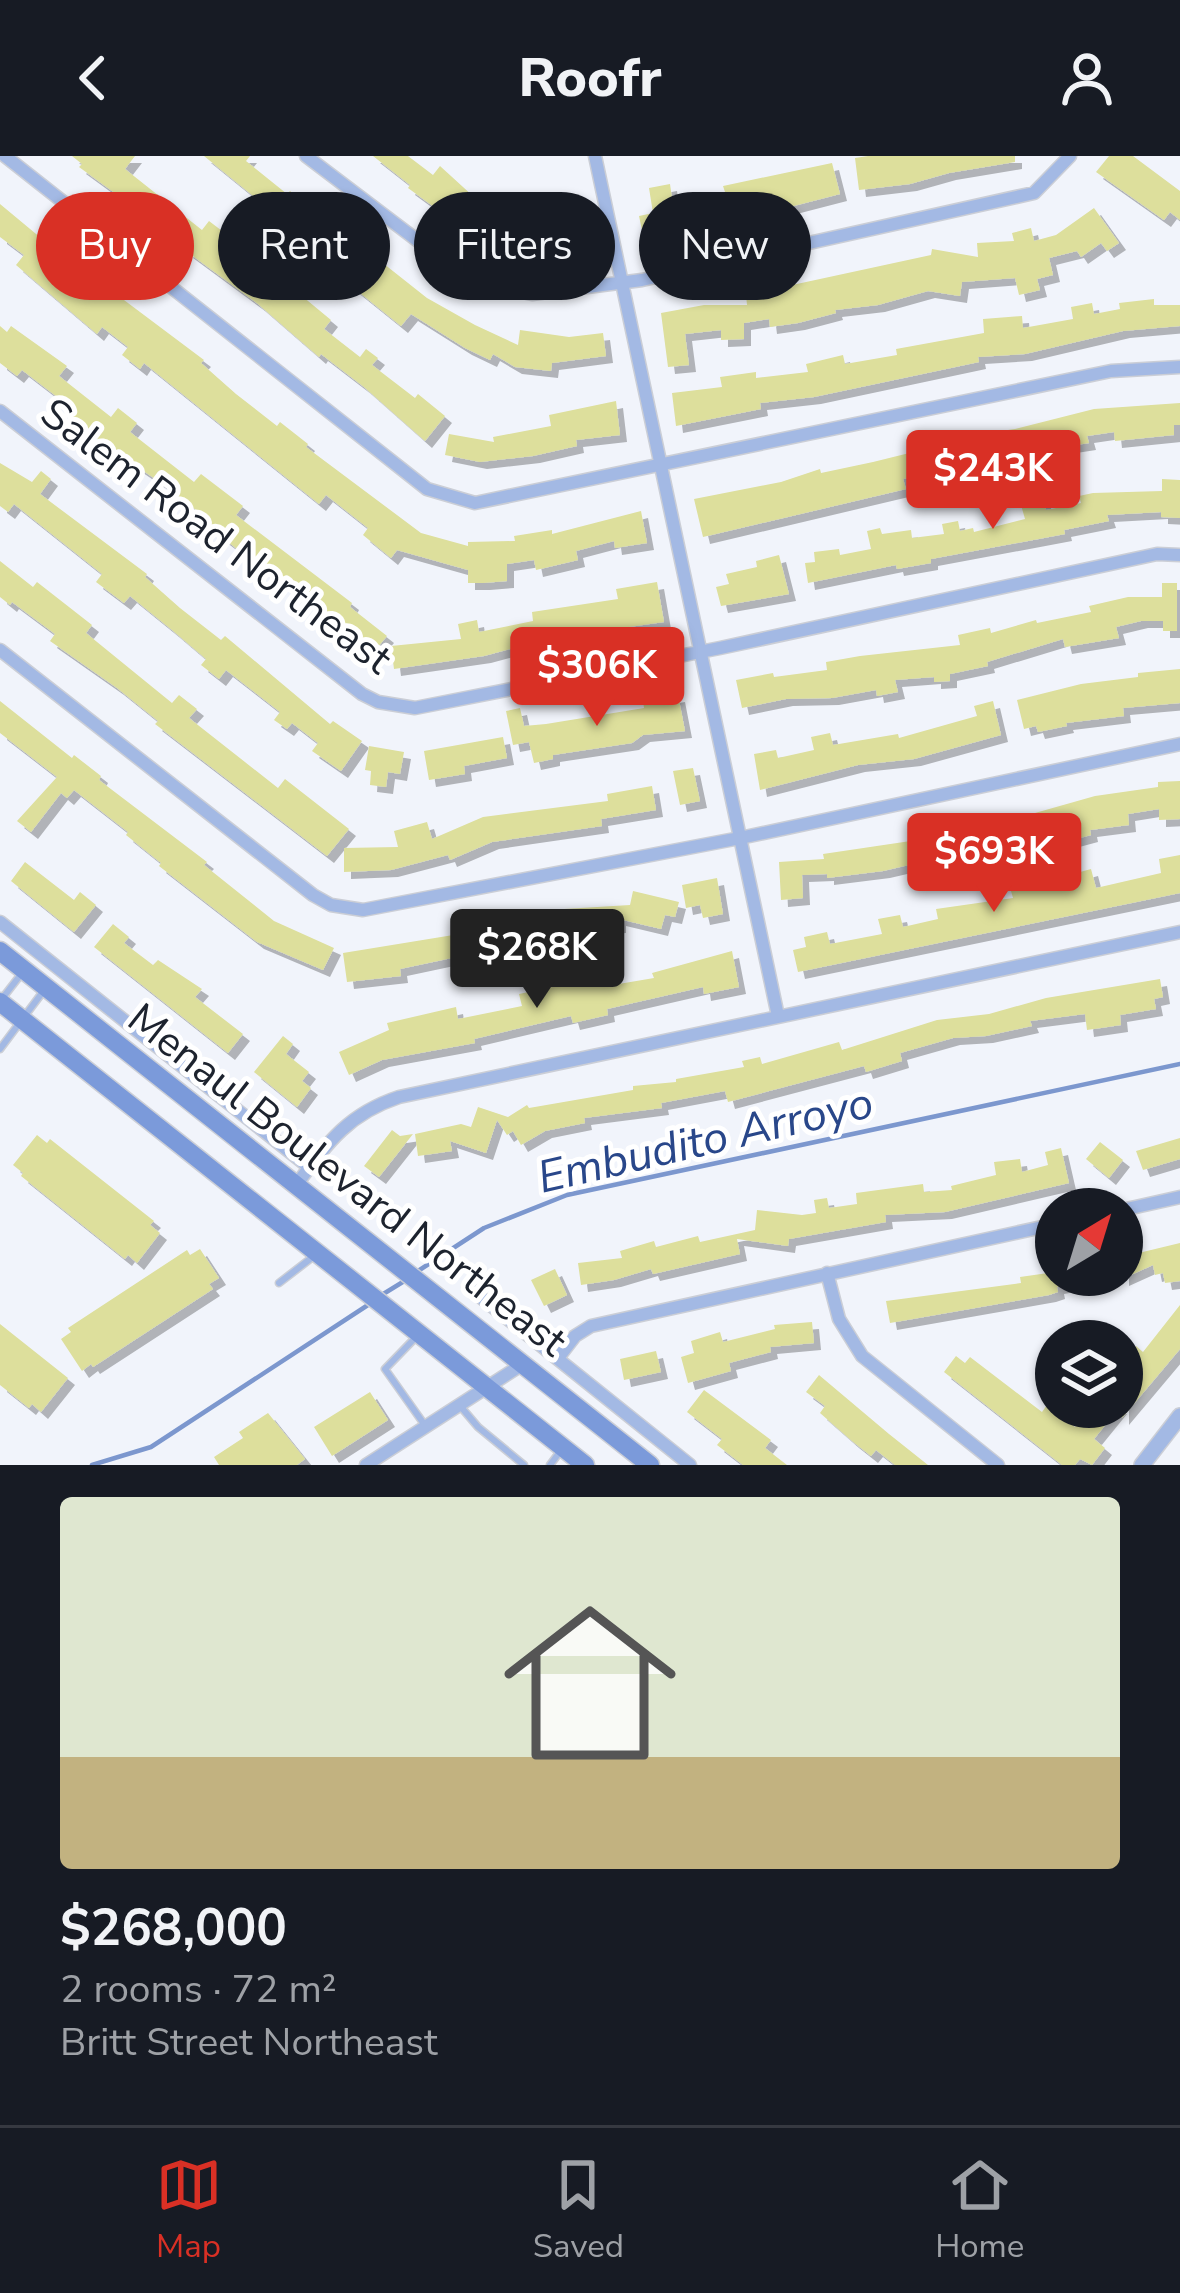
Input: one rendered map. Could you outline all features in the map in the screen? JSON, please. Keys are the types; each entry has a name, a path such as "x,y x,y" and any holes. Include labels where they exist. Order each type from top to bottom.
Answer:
{"main road":[{"name":"Menaul Boulevard Northeast","path":"0,951 650,1465"},
{"name":"Menaul Boulevard Northeast","path":"0,1001 586,1465"}],"street":[{"path":"5,156 428,489 475,503 1111,371 1180,367"},
{"path":"306,156 425,249 483,284 532,294 621,284 1034,193 1070,156"},
{"path":"595,156 778,1016"},
{"name":"Salem Road Northeast","path":"0,411 362,694 396,706 415,708 701,652"},
{"path":"701,652 1157,554 1180,554"},
{"path":"0,650 313,895 331,905 363,910 740,838 1180,744"},
{"path":"0,922 310,1167"},
{"path":"297,1184 356,1115 399,1096 1180,932"},
{"path":"1143,1205 1180,1197"},
{"path":"558,1358 575,1336 591,1326 1035,1228"},
{"path":"826,1273 847,1338 862,1356 998,1465"},
{"path":"468,1287 690,1465"},
{"path":"366,1465 523,1364"},
{"path":"1142,1465 1180,1416"}],"lane":[{"path":"0,1001 24,970"},
{"path":"0,1048 46,988"},
{"path":"279,1283 319,1253"},
{"path":"419,1334 385,1369 426,1426"},
{"path":"459,1405 524,1465"},
{"path":"550,1465 563,1448"}],"building":[{"path":"72,156 135,156 125,169 154,192 113,192 79,167 82,164"},
{"path":"204,156 250,156 246,161 285,192 248,192"},
{"path":"373,156 408,156 433,175 440,166 468,192 414,192"},
{"path":"1015,156 1015,162 859,190 855,158"},
{"path":"1109,156 1133,156 1180,191 1180,220 1170,212 1164,220 1096,172"},
{"path":"832,163 840,194 811,202 811,192 725,192 723,186"},
{"path":"670,184 671,192 650,192 649,188"},
{"path":"0,204 36,234 36,282 16,265 24,255 0,237"},
{"path":"1094,208 1119,243 1107,251 1101,243 1081,257 1077,251 1049,258 1053,275 1037,279 1040,290 1019,295 1015,278 962,282 960,296 928,291 878,305 835,310 798,323 770,327 769,319 744,323 744,339 721,340 721,330 685,334 689,365 668,367 661,313 704,305 747,305 746,300 811,300 811,281 931,255 932,249 978,257 977,243 1014,241 1012,233 1031,228 1034,241 1056,235"},
{"path":"209,221 218,228 218,275 194,257 194,224 202,230"},
{"path":"390,269 414,288 414,300 431,300 518,345 520,330 569,337 603,333 606,356 552,363 551,371 515,367 493,354 490,360 465,348 411,314 401,326 369,300 390,300"},
{"path":"1154,299 1154,305 1180,305 1180,326 1123,331 1025,354 978,357 979,362 814,397 760,403 761,409 676,426 672,393 722,387 720,377 808,372 806,364 843,355 845,364 984,333 983,319 1022,316 1023,328 1073,319 1071,307 1092,303 1094,314 1120,309 1119,303"},
{"path":"57,300 124,300 204,360 201,363 236,394 277,426 280,422 421,533 468,546 468,542 515,541 514,536 552,530 552,534 641,511 647,543 615,548 614,541 576,551 578,560 536,570 534,560 507,564 507,581 483,583 468,583 468,570 397,550 391,558 363,535 368,528 326,495 319,504 144,363 140,369 122,355 128,347 102,327 97,334"},
{"path":"253,300 307,300 331,320 324,329 360,357 366,349 378,358 372,365 445,416 425,441"},
{"path":"0,326 7,332 11,326 67,366 59,376 111,417 118,408 137,423 130,432 194,482 201,474 243,506 236,515 352,603 350,607 387,636 372,654 201,521 205,517 164,485 95,438 61,407 65,403 22,370 17,376 0,363"},
{"path":"616,401 620,435 576,440 577,446 533,456 480,462 445,455 449,434 494,442 493,437 551,426 549,415"},
{"path":"1180,403 1180,425 1174,425 1174,435 1115,441 1114,432 1087,436 1089,443 1050,449 1052,456 1014,467 1013,462 970,464 916,476 903,479 906,489 703,537 694,499 1094,409"},
{"path":"0,463 32,482 41,471 51,479 40,494 147,574 180,608 221,640 225,636 330,724 333,721 362,741 341,771 312,751 318,743 292,723 287,729 274,720 280,712 226,670 219,679 201,665 206,659 130,596 124,603 96,582 102,574 14,504 8,512 0,506"},
{"path":"1162,479 1180,480 1180,518 1161,517 1161,512 1107,515 1109,521 1064,530 1065,534 808,583 805,563 815,562 814,552 839,549 840,555 871,549 867,531 911,530 912,538 944,534 942,524 958,521 960,531 973,528 974,532 1025,519 1021,505 1044,500 1046,510 1081,503 1079,496 1093,493 1162,491"},
{"path":"779,555 789,594 721,606 716,587 729,584 726,574 757,567 756,561"},
{"path":"0,561 33,587 37,582 92,625 86,633 172,703 179,695 197,709 189,718 278,788 285,779 349,829 327,856 155,724 158,721 117,688 50,641 55,634 0,597"},
{"path":"657,582 664,622 529,641 484,656 394,669 391,646 461,639 458,624 477,620 479,632 533,621 532,612 618,599 616,589"},
{"path":"1162,583 1177,583 1177,631 1163,631 1163,621 1141,621 1116,627 1119,638 1065,647 1063,639 987,662 988,666 950,674 950,681 934,682 934,677 895,680 898,692 877,696 876,690 742,708 736,680 827,670 826,662 860,656 960,645 958,635 990,628 991,633 1091,612 1089,606 1128,597 1162,597"},
{"path":"1180,669 1180,703 1123,708 1124,716 1066,723 1038,732 1036,726 1024,729 1017,700 1081,684 1138,677 1138,673"},
{"path":"678,695 685,731 643,735 632,743 553,755 553,759 534,763 529,742 513,745 506,711 520,708 524,726 546,724 644,708 643,701"},
{"path":"0,701 101,776 99,780 207,862 204,865 274,921 334,948 323,970 257,942 159,866 128,832 74,790 67,798 61,793 31,832 17,821 57,777 0,733"},
{"path":"993,701 1001,735 914,759 858,765 760,790 754,754 776,750 778,758 814,750 811,737 830,733 833,745 898,734 899,738 977,716 974,706"},
{"path":"503,737 507,758 464,766 465,774 429,780 424,751"},
{"path":"369,746 404,752 400,774 388,772 386,787 370,785 371,771 365,770"},
{"path":"693,768 700,801 680,805 673,771"},
{"path":"1180,781 1180,819 1159,820 1159,809 1128,814 1129,825 1090,830 1091,835 1050,846 1046,833 1021,838 1023,846 1010,849 1009,841 982,846 983,850 940,862 939,858 827,878 827,874 802,875 803,898 781,900 779,862 824,859 823,854 924,839 983,820"},
{"path":"652,786 656,810 601,819 602,826 492,842 450,860 448,855 391,870 344,872 344,848 398,847 394,831 427,822 432,839 483,817 608,801 607,794"},
{"path":"1180,855 1180,893 798,972 793,950 806,947 804,937 827,932 830,944 882,934 878,919 900,915 903,927 938,919 936,909 1013,898 1011,891 1091,869 1096,888 1161,873 1159,859"},
{"path":"25,862 74,900 80,892 96,905 74,932 11,881"},
{"path":"717,878 723,914 703,918 700,905 686,908 682,885"},
{"path":"633,891 679,902 675,917 665,915 661,929 619,919 619,926 608,927 608,934 555,938 557,945 538,949 536,939 509,945 510,949 498,951 499,960 467,965 466,955 400,969 401,976 347,982 343,953 515,925 564,909 630,905"},
{"path":"113,924 129,937 124,943 153,965 158,960 202,989 195,997 243,1034 228,1053 94,947"},
{"path":"732,951 739,987 704,994 703,987 607,1009 608,1015 573,1023 571,1016 474,1039 475,1043 382,1060 349,1075 339,1052 389,1030 387,1023 456,1007 458,1019 522,1006 519,994 599,977 601,987 654,978 652,973"},
{"path":"1160,979 1163,997 1154,999 1156,1009 1120,1015 1121,1025 1087,1030 1085,1014 1030,1021 1032,1026 953,1038 900,1053 902,1061 866,1072 864,1066 728,1102 725,1091 661,1103 662,1108 584,1118 585,1123 545,1131 521,1145 513,1131 507,1135 497,1120 486,1153 450,1141 452,1151 418,1156 415,1134 461,1124 471,1127 478,1107 508,1117 527,1105 676,1082 744,1067 742,1061 760,1057 762,1064 839,1042 842,1050 937,1020"},
{"path":"283,1036 293,1044 286,1054 309,1072 302,1081 311,1088 297,1107 254,1072"},
{"path":"392,1130 400,1136 413,1134 379,1177 364,1166"},
{"path":"37,1135 47,1143 50,1139 154,1221 150,1225 160,1233 137,1263 128,1255 125,1259 21,1176 13,1165"},
{"path":"1180,1138 1180,1159 1143,1170 1136,1151"},
{"path":"1100,1142 1123,1160 1109,1178 1086,1159"},
{"path":"1061,1148 1069,1183 945,1212 885,1215 886,1222 789,1239 788,1246 737,1239 740,1254 581,1285 578,1263 622,1258 620,1251 654,1241 656,1247 698,1236 700,1242 755,1230 757,1210 802,1215 816,1213 814,1200 827,1198 829,1208 857,1204 856,1193 923,1184 924,1192 952,1190 951,1186 996,1175 994,1162 1020,1159 1022,1172 1048,1165 1045,1152"},
{"path":"1180,1243 1180,1281 1165,1283 1163,1273 1155,1275 1153,1265 1143,1270 1143,1252"},
{"path":"200,1249 219,1278 209,1284 213,1289 82,1371 61,1339 71,1332 68,1328 187,1250 190,1255"},
{"path":"555,1269 567,1295 544,1306 531,1280"},
{"path":"1035,1275 1035,1296 1043,1296 890,1323 886,1301 1021,1283 1020,1277"},
{"path":"1180,1305 1180,1349 1143,1393 1143,1352"},
{"path":"812,1322 814,1343 770,1347 771,1352 729,1363 731,1371 688,1383 681,1357 694,1353 691,1341 720,1332 723,1342 775,1329 774,1325"},
{"path":"0,1324 68,1378 41,1412 0,1385"},
{"path":"656,1351 661,1372 624,1380 620,1359"},
{"path":"956,1356 965,1363 970,1357 1035,1407 1035,1428 1103,1428 1094,1439 1105,1448 1092,1465 1080,1459 1075,1465 1062,1465 944,1372"},
{"path":"819,1375 928,1465 895,1465 876,1450 871,1456 852,1441 820,1413 825,1406 806,1392"},
{"path":"704,1390 771,1440 765,1448 787,1465 743,1465 717,1445 722,1439 687,1412"},
{"path":"370,1392 388,1420 332,1456 314,1427"},
{"path":"268,1413 305,1459 297,1465 219,1465 214,1457"}],"waterway":[{"name":"Embudito Arroyo","path":"415,1273 484,1228 567,1195 1180,1064"},
{"name":"Embudito Arroyo","path":"380,1296 406,1280"},
{"name":"Embudito Arroyo","path":"92,1465 151,1447 371,1303"}]}
